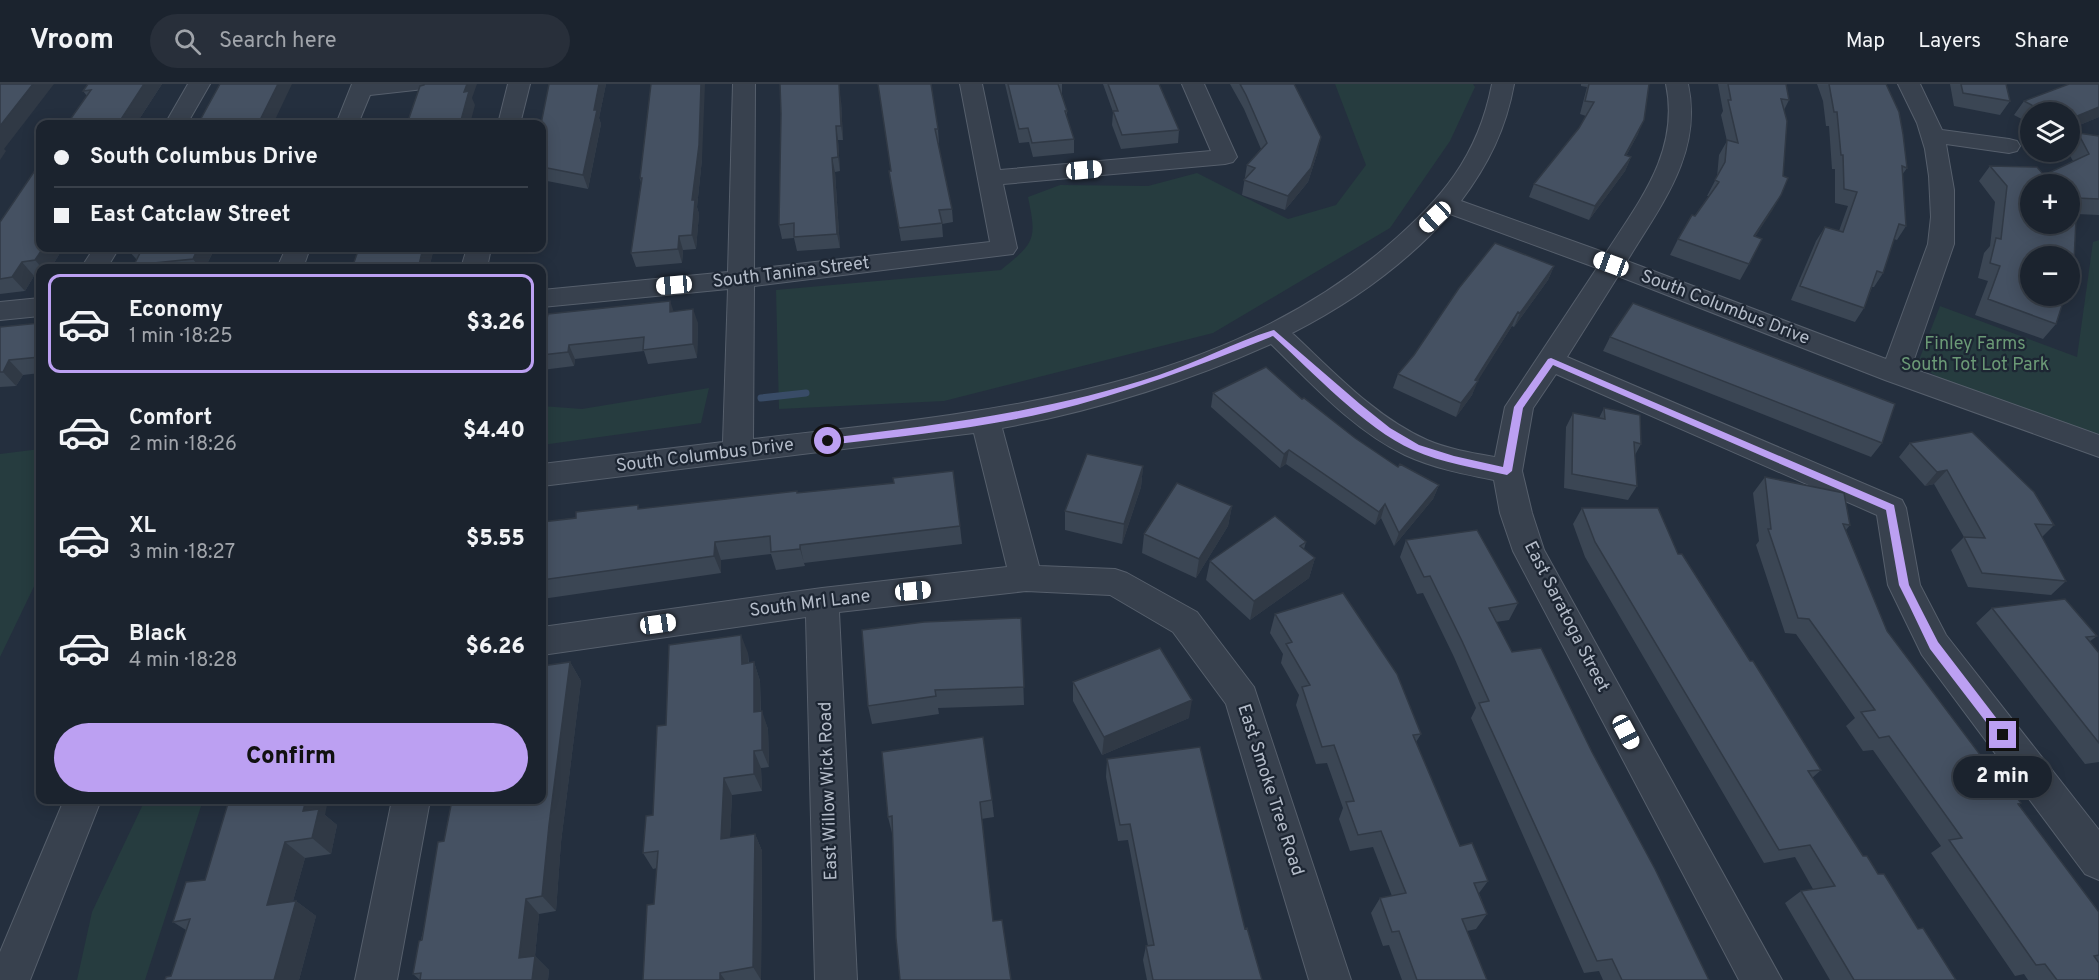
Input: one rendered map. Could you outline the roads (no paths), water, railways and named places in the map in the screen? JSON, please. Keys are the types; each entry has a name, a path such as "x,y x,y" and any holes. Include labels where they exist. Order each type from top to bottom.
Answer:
{"street":[{"path":"178,120 199,84"},
{"path":"349,120 362,86 416,84"},
{"path":"510,120 519,84"},
{"path":"738,451 744,84"},
{"path":"971,84 991,178 1225,157 1193,84"},
{"path":"1448,205 1486,145 1503,84"},
{"name":"East Saratoga Street","path":"1677,84 1681,103 1675,154 1661,186 1551,361 1519,407 1507,471 1516,513 1529,551 1761,980"},
{"path":"1895,373 1941,244 1944,196 1933,135 1910,84"},
{"path":"1933,135 2008,146"},
{"name":"South Tanina Street","path":"546,298 741,279 1004,248 991,178"},
{"name":"South Columbus Drive","path":"546,475 985,422 1048,409 1162,377 1274,332 1350,289 1409,242 1448,205 1611,264 1895,373 2099,446"},
{"path":"0,311 36,307"},
{"path":"1274,332 1357,407 1416,448 1453,460 1507,471"},
{"path":"1551,361 1891,508 1904,585 1934,645 2099,861"},
{"path":"985,422 994,447 1026,578"},
{"name":"South Mrl Lane","path":"546,640 822,601 1026,578 1115,582"},
{"name":"East Smoke Tree Road","path":"1115,582 1185,622 1242,698 1330,980"},
{"name":"East Willow Wick Road","path":"822,601 836,980"},
{"path":"9,980 80,804"},
{"path":"376,980 410,804"}],"waterway":[{"path":"761,398 806,393"}],"park label":[{"name":"Finley Farms South Tot Lot Park","path":"1975,354"}]}
